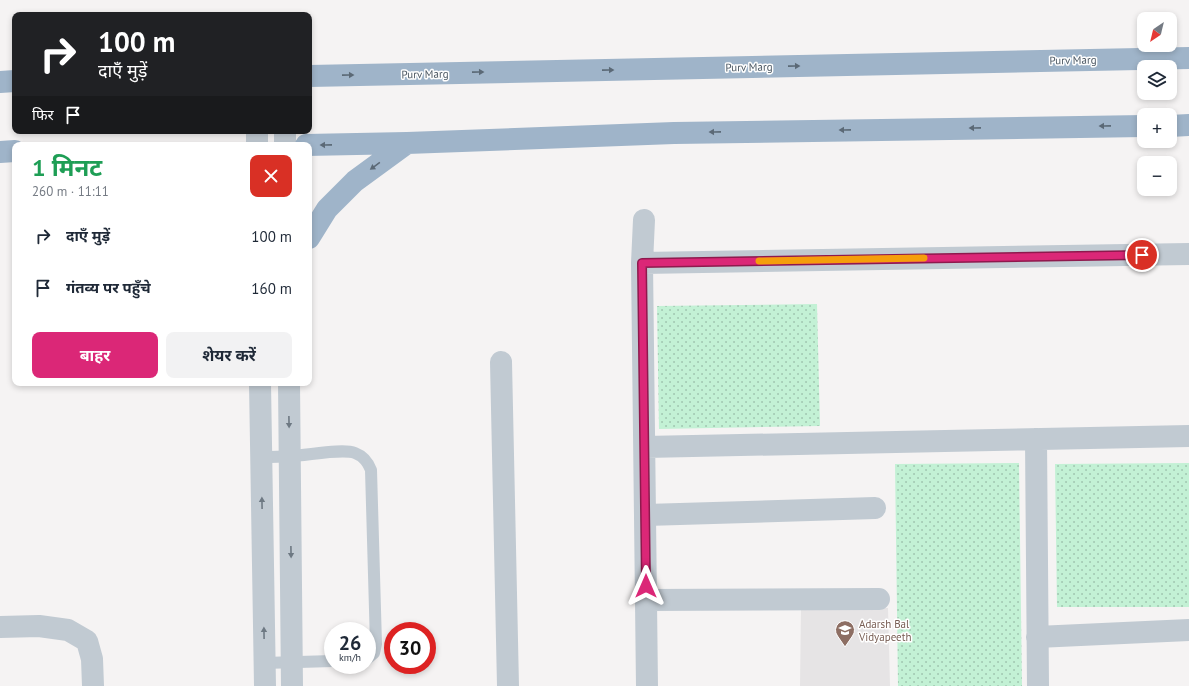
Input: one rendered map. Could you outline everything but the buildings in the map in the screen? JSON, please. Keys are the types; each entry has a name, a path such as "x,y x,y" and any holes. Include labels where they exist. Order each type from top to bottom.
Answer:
{"highway":[{"name":"Purv Marg","path":"312,76 1189,58"},
{"path":"0,82 12,81"},
{"path":"1177,126 1189,125"},
{"path":"312,145 406,143 674,133 1137,126"},
{"path":"312,233 327,209 355,181 406,143"},
{"path":"0,152 12,151"}],"street":[{"path":"644,220 642,263 647,686"},
{"path":"642,263 1189,254"},
{"path":"501,362 508,686"},
{"path":"260,386 265,686"},
{"path":"289,386 292,686"},
{"path":"645,447 1189,436"},
{"path":"1036,439 1038,686"},
{"path":"646,515 875,508"},
{"path":"646,600 878,599"},
{"path":"0,627 39,626 68,630 87,641 92,659 93,686"},
{"path":"1037,637 1189,630"}],"lane":[{"path":"261,457 343,451 354,452 362,456 369,463 371,470 375,622"},
{"path":"264,663 324,661"}],"shaded area":[{"name":"Adarsh Bal Vidyapeeth","path":"801,608 888,608 890,686 800,686"}],"green space":[{"path":"817,304 820,426 659,429 657,306"},
{"path":"1019,463 1022,686 898,686 895,464"},
{"path":"1189,463 1189,607 1057,607 1055,464"}],"slow traffic":[{"path":"759,261 924,258"}],"place":[{"name":"Adarsh Bal Vidyapeeth","path":"845,647"}],"route":[{"path":"646,586 642,263 1142,255"}]}
